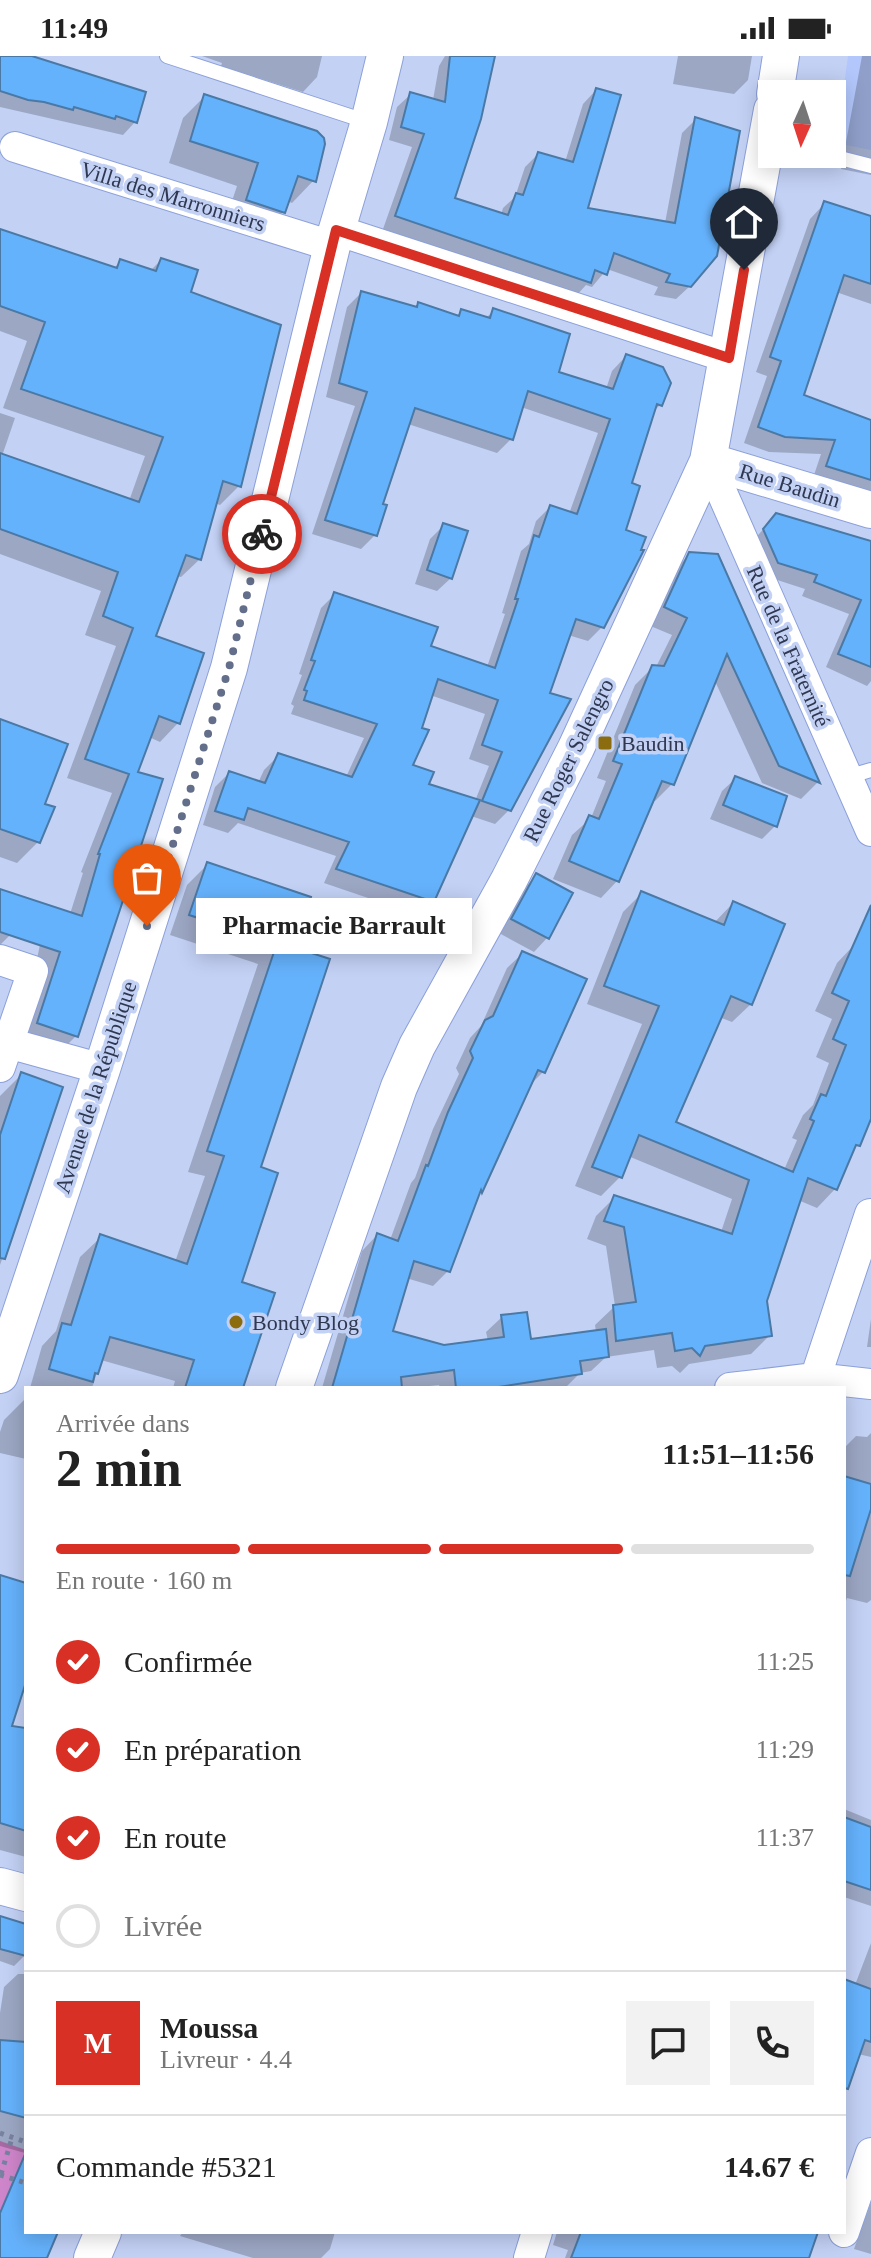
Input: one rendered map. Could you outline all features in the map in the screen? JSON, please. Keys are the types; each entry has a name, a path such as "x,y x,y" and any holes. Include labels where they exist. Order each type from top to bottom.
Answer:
{"street":[{"name":"Avenue de la République","path":"0,1375 102,1069 229,668 334,238 369,122 385,56"},
{"path":"777,80 781,56"},
{"name":"Villa des Marronniers","path":"15,147 334,238 729,358"},
{"name":"Rue Roger Salengro","path":"295,1386 399,1087 417,1046 509,880 576,748 708,461 762,168"},
{"name":"Rue Baudin","path":"708,461 871,510"},
{"name":"Rue de la Fraternité","path":"708,461 859,773 871,831"},
{"path":"0,960 33,971 4,1055 102,1069"},
{"path":"813,1383 870,1214"},
{"path":"763,1386 871,1384"},
{"path":"0,1886 24,1892"},
{"path":"846,2226 871,2153"},
{"path":"92,2258 102,2234"},
{"path":"529,2258 536,2234"},
{"path":"835,2258 843,2234"}],"lane":[{"path":"167,56 369,122"},
{"path":"846,160 871,166"}],"path":[{"path":"0,2133 24,2141"},
{"path":"12,2138 0,2175 24,2182"}],"shaded area":[{"path":"848,56 871,56 871,150 846,145 845,80"},
{"path":"0,2141 24,2149 24,2234 0,2258"}],"building":[{"path":"0,56 32,56 146,92 137,123 0,91"},
{"path":"450,56 495,56 481,119 455,198 508,215 516,193 523,195 538,152 573,162 596,88 621,95 588,208 675,223 695,117 740,131 717,256 691,287 666,282 670,274 614,253 607,275 595,270 591,283 395,216 424,134 401,127 410,92 445,102"},
{"path":"204,94 317,131 324,138 316,182 298,176 285,213 246,200 258,163 190,141"},
{"path":"824,201 871,216 871,284 844,275 804,395 871,420 871,480 826,466 835,440 785,437 758,427 781,361 770,357"},
{"path":"0,229 117,268 120,259 156,271 161,258 198,270 191,292 281,325 241,487 223,481 201,560 186,555 156,636 204,653 180,724 159,716 138,772 163,779 78,1037 37,1023 60,952 0,932 0,889 82,916 98,854 129,774 85,759 133,628 103,616 118,572 0,529 0,453 139,502 163,437 21,389 45,322 0,306"},
{"path":"361,291 417,307 418,302 459,316 461,309 490,318 493,308 570,334 559,372 613,389 626,354 663,367 671,383 662,406 657,404 632,483 640,486 626,530 646,537 641,550 644,550 604,628 576,619 550,693 571,699 511,811 482,801 502,752 482,745 498,700 438,679 422,728 429,730 413,765 434,772 429,784 480,800 434,902 336,869 349,842 248,808 244,820 215,811 229,771 265,783 278,753 352,777 377,724 304,700 307,691 304,690 315,661 311,660 334,592 438,627 431,646 495,668 518,599 515,599 534,535 539,537 550,505 577,514 610,419 528,391 513,440 415,408 383,504 387,505 377,536 325,520 367,392 339,383"},
{"path":"776,513 871,541 871,667 838,654 861,600 814,582 817,575 778,563 763,529"},
{"path":"443,523 468,531 452,579 427,570"},
{"path":"689,552 718,554 820,783 779,766 727,654 674,785 662,781 619,882 569,861 589,815 599,819 622,764 613,761 652,665 664,666 687,618 664,607"},
{"path":"0,719 68,744 45,804 55,807 40,843 0,829"},
{"path":"735,776 787,796 777,827 723,805"},
{"path":"207,862 311,897 296,943 304,945 302,950 330,959 261,1167 278,1173 242,1282 275,1293 244,1386 186,1386 194,1360 110,1337 93,1382 49,1369 62,1323 71,1325 100,1234 187,1264 224,1156 207,1151 277,943 189,915"},
{"path":"536,873 573,893 549,939 511,919"},
{"path":"641,891 724,925 733,901 785,924 752,1005 731,996 676,1122 793,1172 814,1121 810,1119 821,1094 826,1096 846,1045 833,1039 849,1001 832,993 871,905 871,1119 837,1190 808,1178 767,1301 772,1336 705,1346 700,1356 692,1348 675,1351 672,1333 616,1341 613,1305 636,1302 624,1227 604,1221 614,1195 732,1234 749,1180 639,1135 622,1178 592,1167 659,1006 604,986"},
{"path":"522,951 587,979 545,1073 538,1070 482,1193 481,1190 450,1272 414,1261 393,1331 444,1345 504,1337 501,1315 527,1312 531,1339 606,1329 609,1357 580,1361 582,1374 505,1386 456,1386 454,1370 401,1377 402,1386 333,1386 377,1233 398,1241 426,1165 473,1058 470,1051 485,1020 493,1016"},
{"path":"21,1072 63,1087 5,1259 0,1258 0,1135"},
{"path":"846,1477 871,1484 871,1509 850,1576 846,1575"},
{"path":"0,1575 24,1582 24,1688 12,1726 24,1728 24,1830 0,1823"},
{"path":"846,1818 871,1827 871,1890 846,1882"},
{"path":"0,1916 24,1923 24,1955 0,1949"},
{"path":"846,1980 871,1989 871,2042 865,2040 848,2089"},
{"path":"0,2040 24,2042 24,2117 0,2111"},
{"path":"24,2157 24,2234 57,2234 47,2258 0,2258 0,2213"},
{"path":"580,2234 817,2234 809,2258 571,2258"}],"way so far":[{"path":"147,926 229,668 262,534"}],"place":[{"name":"Baudin","path":"605,743"},
{"name":"Pharmacie Barrault","path":"147,926"},
{"name":"Bondy Blog","path":"236,1322"}],"route":[{"path":"262,534 336,230 729,358 744,270"}]}
